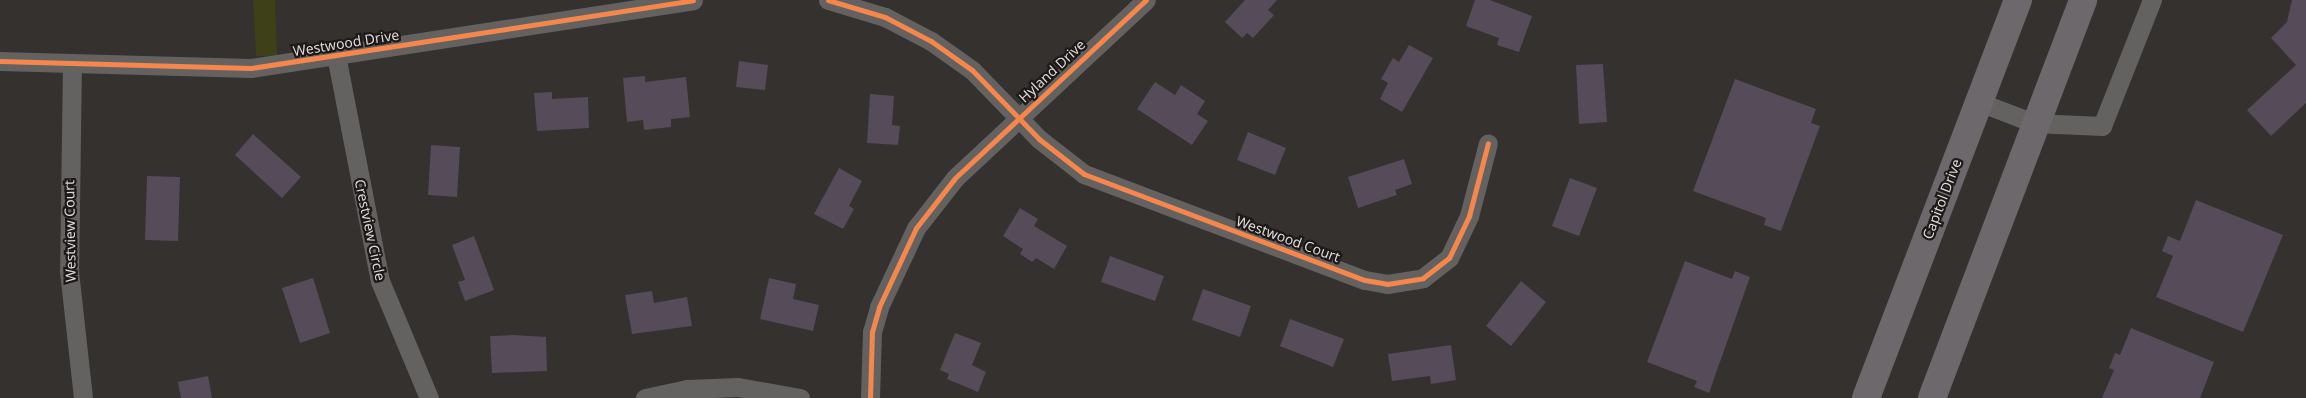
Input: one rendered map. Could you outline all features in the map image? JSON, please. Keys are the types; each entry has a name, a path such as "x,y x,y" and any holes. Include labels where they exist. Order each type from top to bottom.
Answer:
{"main road":[{"name":"Capitol Drive","path":"1866,398 2018,0"},
{"path":"1932,398 2034,123 2083,0"}],"street":[{"name":"Westwood Drive","path":"0,61 251,68 693,0"},
{"path":"828,0 885,17 931,41 972,70 1019,117"},
{"name":"Hyland Drive","path":"870,398 872,332 878,307 906,243 955,178 1146,0"},
{"path":"1978,102 2034,123 2102,126 2152,0"},
{"name":"Crestview Circle","path":"336,55 380,281 429,398"},
{"name":"Westview Court","path":"72,64 69,271 83,398"},
{"name":"Westwood Court","path":"1019,117 1062,159 1102,182 1365,280 1387,284 1423,278 1449,258 1468,216 1488,142"},
{"path":"645,398 687,389 738,387 800,398"}],"green space":[{"path":"253,0 275,0 277,56 256,56"}],"building":[{"path":"1245,0 1277,0 1268,10 1274,15 1253,38 1247,33 1242,38 1225,22"},
{"path":"1475,0 1490,0 1532,16 1519,52 1497,45 1499,38 1466,26"},
{"path":"2292,0 2306,0 2306,103 2271,136 2247,110 2296,65 2271,38 2287,22"},
{"path":"1409,45 1433,58 1402,112 1380,99 1388,83 1381,79 1393,58 1399,62"},
{"path":"739,61 768,65 765,90 736,87"},
{"path":"1603,64 1607,122 1579,124 1576,65"},
{"path":"645,76 645,82 686,77 690,117 671,119 671,127 644,130 643,120 627,122 623,78"},
{"path":"1735,79 1816,109 1811,123 1820,126 1781,231 1764,225 1766,218 1693,191"},
{"path":"1155,82 1175,95 1181,85 1205,101 1197,114 1208,121 1192,145 1137,109"},
{"path":"552,92 552,99 588,97 589,128 537,131 534,93"},
{"path":"870,94 894,96 892,125 900,126 898,145 867,143"},
{"path":"1248,132 1286,148 1275,175 1237,160"},
{"path":"253,134 301,177 282,198 235,155"},
{"path":"431,145 460,147 457,197 428,195"},
{"path":"1404,159 1412,184 1395,190 1397,195 1358,208 1348,177"},
{"path":"839,168 862,181 849,206 854,209 843,229 814,214"},
{"path":"147,176 180,177 178,241 145,240"},
{"path":"1570,178 1597,188 1579,236 1552,226"},
{"path":"2196,200 2283,235 2243,332 2156,297 2173,256 2162,251 2168,236 2180,241"},
{"path":"1020,208 1038,219 1034,226 1067,246 1054,269 1036,258 1032,262 1020,254 1023,249 1003,236"},
{"path":"474,236 494,290 465,301 458,282 465,280 452,245"},
{"path":"1110,256 1164,276 1155,301 1101,282"},
{"path":"1685,261 1732,279 1735,271 1750,277 1709,393 1694,387 1697,381 1647,362"},
{"path":"313,278 330,333 300,343 282,288"},
{"path":"769,278 796,284 793,299 819,305 813,331 760,319"},
{"path":"1521,281 1546,302 1511,346 1486,326"},
{"path":"1203,289 1251,306 1240,337 1192,320"},
{"path":"652,291 654,303 687,297 692,326 632,334 625,295"},
{"path":"1290,319 1344,339 1333,367 1280,346"},
{"path":"2131,328 2214,362 2200,398 2102,398 2114,370 2109,368 2115,353 2120,355"},
{"path":"955,333 981,343 972,365 986,372 978,392 947,379 949,374 940,370"},
{"path":"490,336 546,337 547,371 492,373"},
{"path":"1451,345 1456,380 1431,384 1430,376 1392,381 1388,354"},
{"path":"208,376 212,398 181,398 178,382"}],"cycle path":[{"path":"0,61 251,68 693,0"},
{"path":"828,0 885,17 931,41 972,70 1039,139 1084,174 1365,280 1387,284 1423,278 1449,258 1469,216 1488,143"},
{"path":"870,398 872,332 879,307 916,228 955,178 1146,0"}]}
